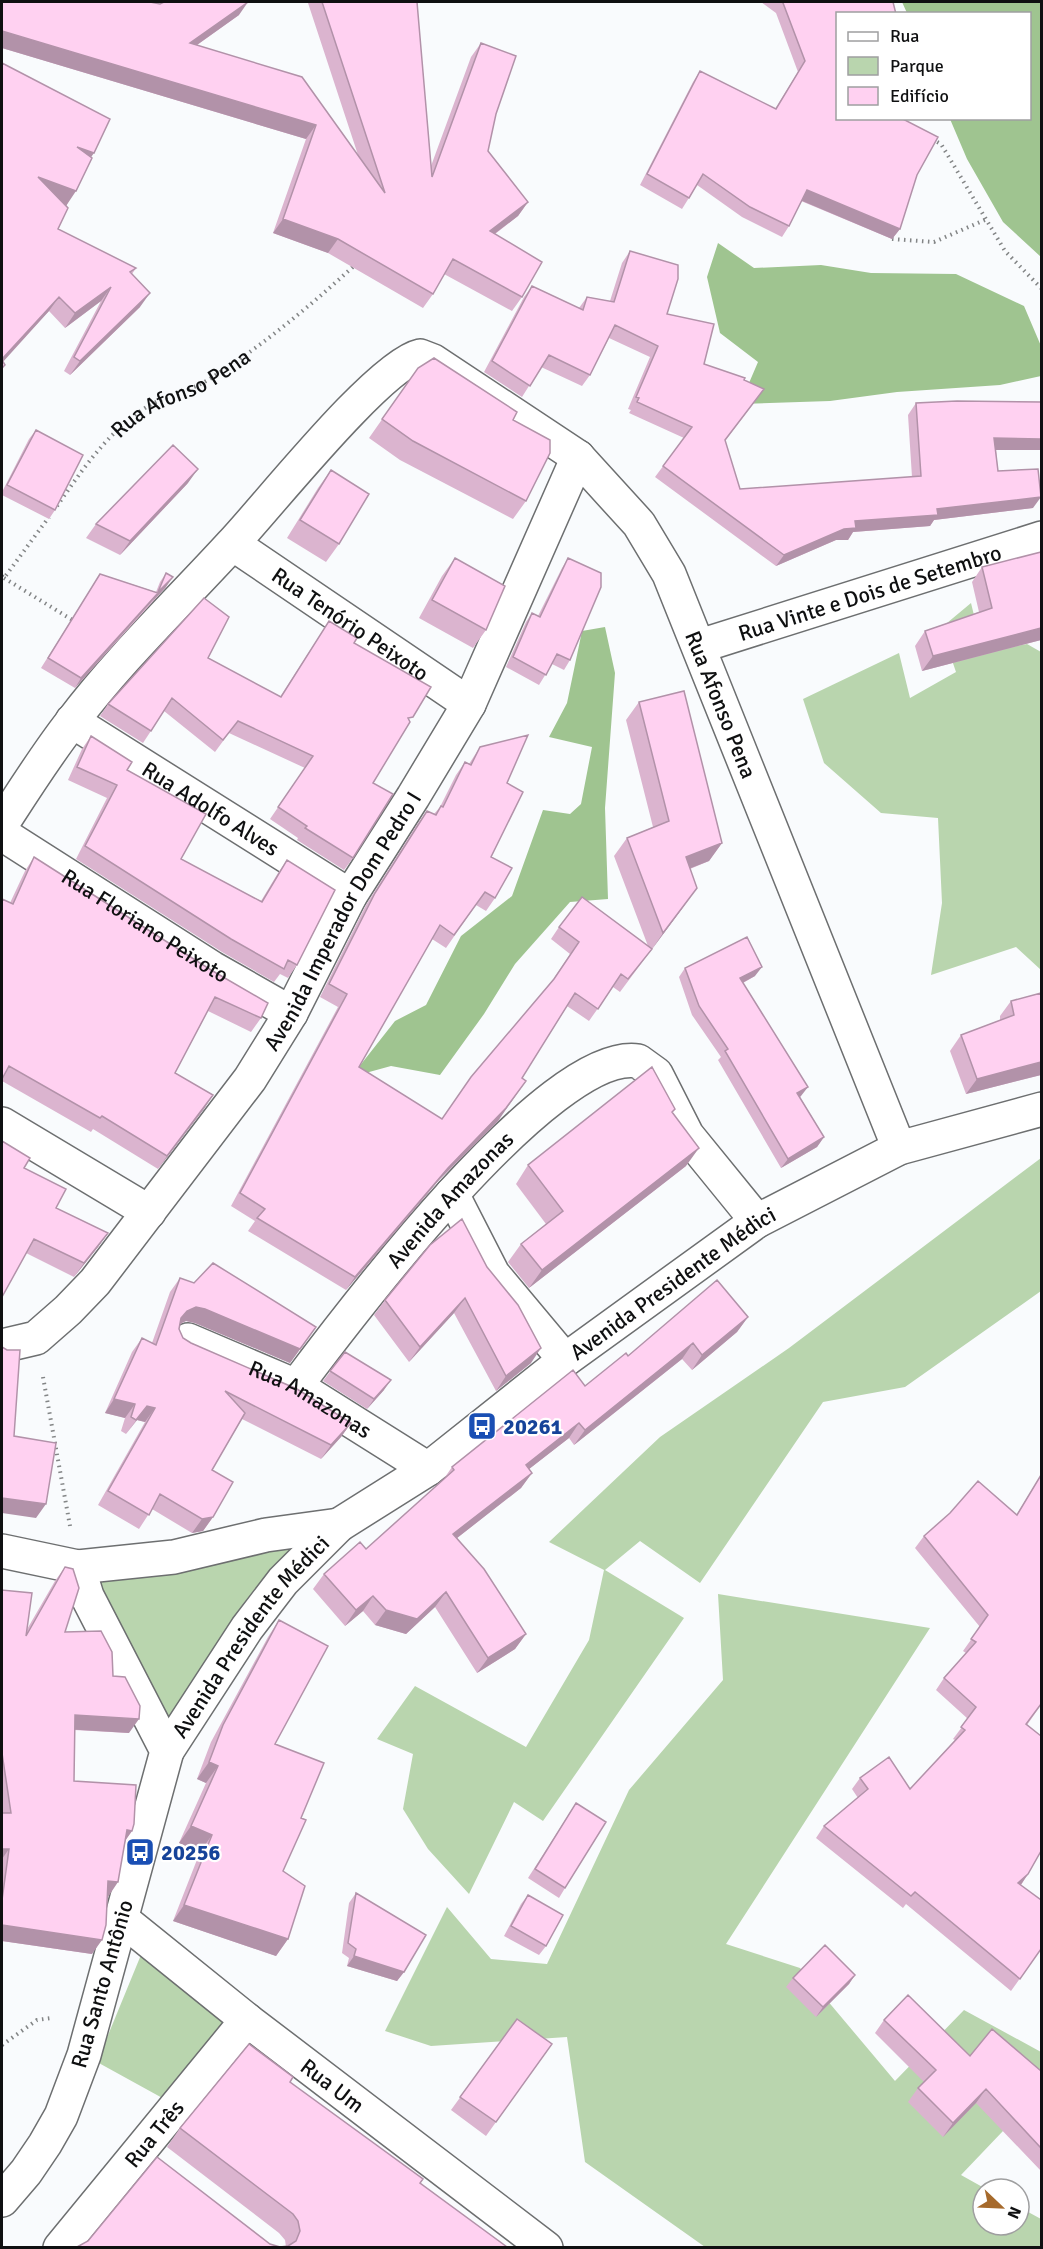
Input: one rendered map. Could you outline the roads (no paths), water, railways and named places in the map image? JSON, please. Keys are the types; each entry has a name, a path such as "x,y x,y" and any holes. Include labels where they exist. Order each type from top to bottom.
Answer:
{"street":[{"name":"Rua Afonso Pena","path":"233,544 345,417 402,364 420,356 433,361 578,457 639,524 669,574 700,646 898,1148"},
{"name":"Avenida Imperador Dom Pedro I","path":"2,1346 36,1338 68,1311 95,1282 250,1079 291,1013 350,896 469,704 578,457"},
{"name":"Rua Vinte e Dois de Setembro","path":"700,646 1041,538"},
{"name":"Rua Tenório Peixoto","path":"233,544 469,704"},
{"path":"2,824 72,721 135,646 233,544"},
{"name":"Rua Adolfo Alves","path":"72,721 350,896"},
{"name":"Rua Floriano Peixoto","path":"2,834 212,968 291,1013"},
{"name":"Avenida Amazonas","path":"296,1386 360,1300 404,1246 515,1130 575,1083 617,1062 638,1061 656,1074 687,1135 757,1221"},
{"name":"Avenida Presidente Médici","path":"167,1751 246,1628 283,1581 339,1525 428,1469 565,1360 757,1221 898,1148 1041,1108"},
{"path":"2,1124 148,1212"},
{"path":"452,1194 493,1274 565,1360"},
{"name":"Rua Amazonas","path":"188,1340 296,1386 428,1469"},
{"name":"Avenida Presidente Médici","path":"2,1551 78,1567 174,1557 266,1535 339,1525"},
{"path":"78,1567 87,1596 167,1751"},
{"name":"Rua Santo Antônio","path":"2,2200 26,2172 61,2116 84,2055 123,1920 167,1751"},
{"name":"Rua Um","path":"123,1920 524,2241"},
{"name":"Rua Três","path":"60,2247 247,2020"},
{"path":"140,2150 167,2171"}],"place":[{"name":"20261","path":"482,1426"},
{"name":"20256","path":"140,1852"}]}
